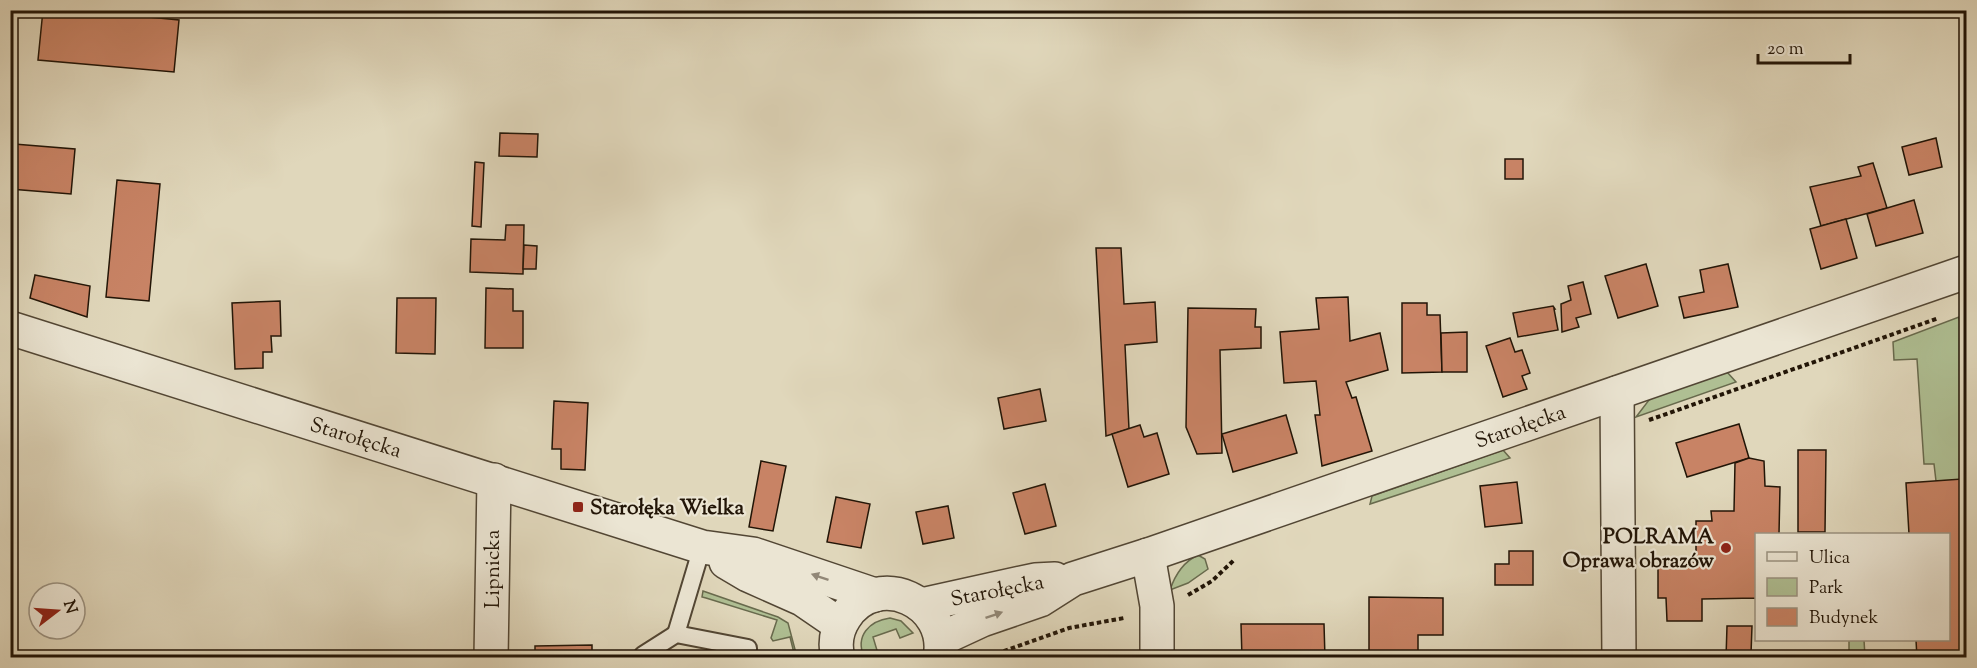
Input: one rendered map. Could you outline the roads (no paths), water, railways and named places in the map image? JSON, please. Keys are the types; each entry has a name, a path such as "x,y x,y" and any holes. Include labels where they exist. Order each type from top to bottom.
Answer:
{"street":[{"name":"Starołęcka","path":"940,648 982,620 1040,600 1073,579 1966,272"},
{"name":"Starołęcka","path":"10,328 702,547 753,554 875,595 892,593 908,597 921,605 1035,580 1073,579"},
{"path":"1617,393 1618,657"},
{"name":"Lipnicka","path":"491,657 494,480"},
{"name":"Starołęcka","path":"702,547 748,575 802,599 840,625"},
{"path":"1148,555 1157,606 1157,657"},
{"path":"837,657 836,638 840,625 849,611 861,601 875,595"},
{"path":"921,605 934,620 940,648"}],"lane":[{"path":"643,657 676,634 702,547"},
{"path":"676,634 748,648 748,657"}],"place":[{"name":"Starołęka Wielka","path":"578,507"},
{"name":"POLRAMA Oprawa obrazów","path":"1726,548"}]}
